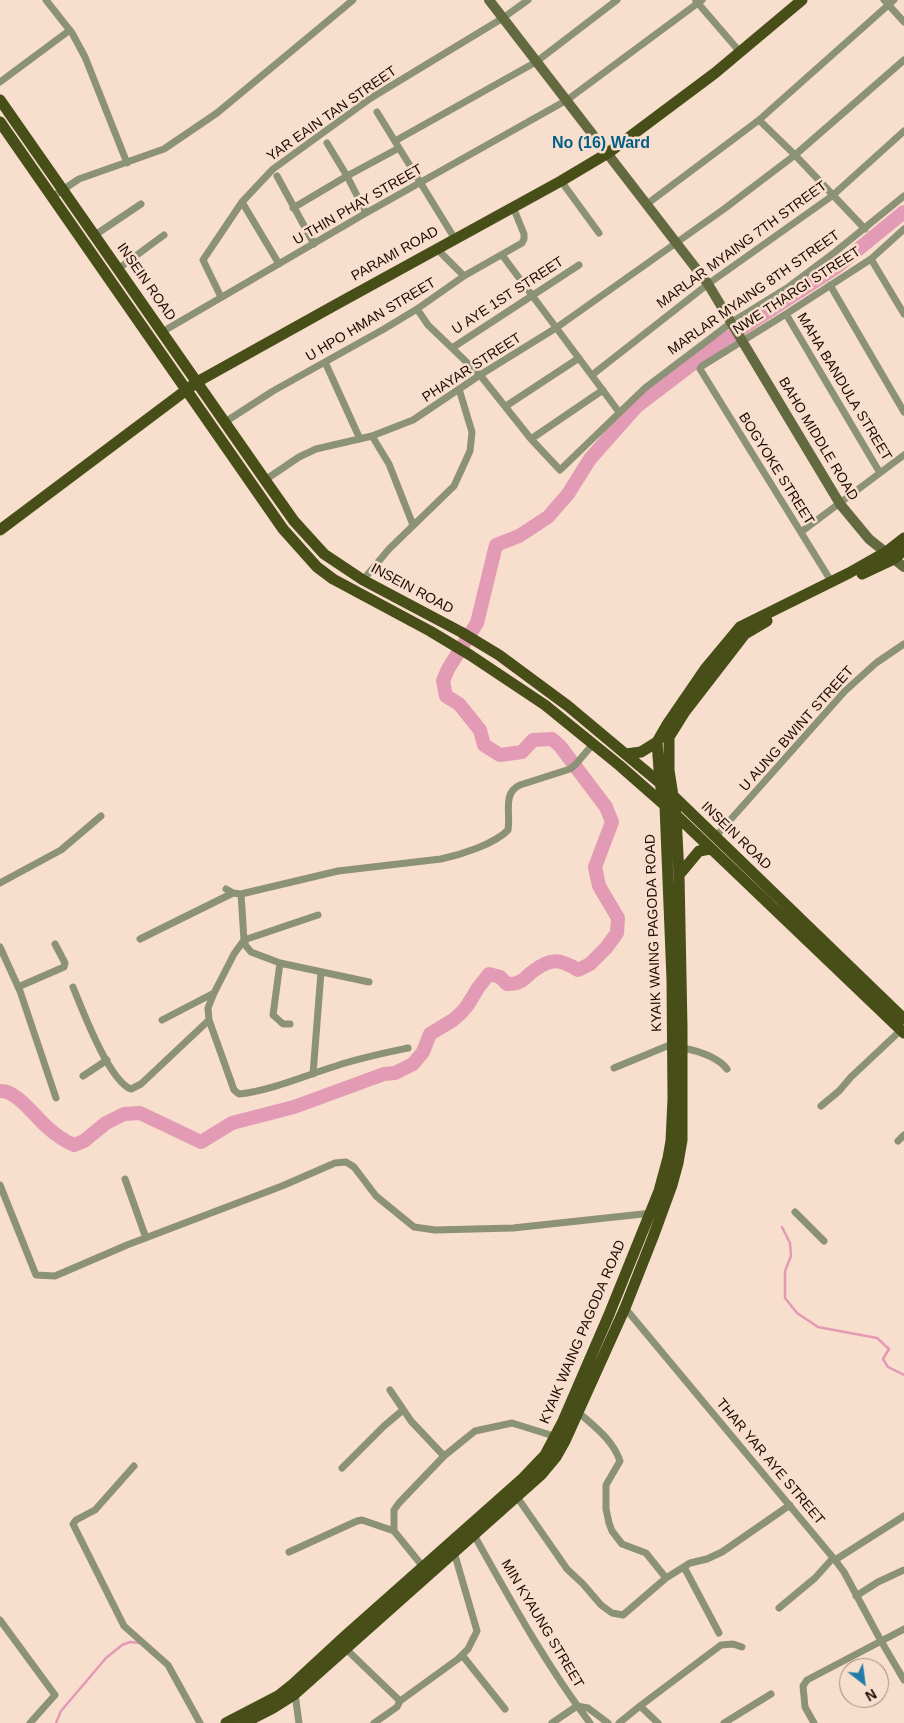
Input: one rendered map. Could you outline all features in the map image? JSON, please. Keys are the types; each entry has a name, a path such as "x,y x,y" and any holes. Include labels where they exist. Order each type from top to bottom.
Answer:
{"main road":[{"name":"PARAMI ROAD","path":"0,530 197,382 562,181 608,153 740,52 802,0"},
{"name":"INSEIN ROAD","path":"0,100 294,521 315,545 324,554 363,580 478,642 568,706 660,783 756,877 903,1014"},
{"name":"INSEIN ROAD","path":"0,122 283,529 317,566 333,579 455,645 545,705 676,815 903,1032"},
{"path":"889,555 904,538"},
{"path":"626,754 641,752 657,742 705,669 740,627 831,581 904,550"},
{"name":"KYAIK WAING PAGODA ROAD","path":"226,1723 278,1696 293,1684 341,1645 472,1531 517,1497 541,1475 556,1457 560,1439 659,1190 671,1141 677,1046 679,875 676,815 669,770 669,737 684,713 745,634 889,555"},
{"path":"377,603 384,591"},
{"name":"KYAIK WAING PAGODA ROAD","path":"426,1570 454,1552 560,1439 578,1412 624,1308 663,1212 678,1163 682,1140 665,806 660,783 657,742"},
{"name":"KYAIK WAING PAGODA ROAD","path":"679,875 699,851 710,849"},
{"path":"613,1305 624,1308"},
{"name":"KYAIK WAING PAGODA ROAD","path":"244,1723 295,1694 341,1645"}],"street":[{"path":"46,0 70,30 85,57 126,163"},
{"path":"52,197 79,179 164,150 217,112 353,0"},
{"name":"BAHO MIDDLE ROAD","path":"489,0 708,284 840,504 869,539 904,567"},
{"name":"YAR EAIN TAN STREET","path":"221,297 203,260 242,202 273,169 371,98 503,18 528,0"},
{"path":"395,141 536,62 617,0"},
{"path":"698,1 740,52"},
{"name":"U THIN PHAY STREET","path":"162,332 366,213 421,184 567,100 698,1"},
{"path":"647,204 759,120 889,2 904,22"},
{"path":"0,82 70,30"},
{"name":"PHAYAR STREET","path":"265,480 299,457 316,449 372,436 414,420 459,389 556,328 676,243 795,155 904,60"},
{"path":"378,112 455,239"},
{"path":"759,120 865,229"},
{"name":"MARLAR MYAING 7TH STREET","path":"592,375 708,284 832,196 904,131"},
{"path":"327,143 366,213"},
{"path":"293,208 399,148"},
{"path":"277,176 314,244"},
{"path":"562,181 600,234"},
{"name":"MARLAR MYAING 8TH STREET","path":"532,439 560,470 645,388 733,324 787,288 865,229 904,196"},
{"path":"242,202 279,264"},
{"path":"95,235 141,204"},
{"name":"U HPO HMAN STREET","path":"225,422 273,391 384,329 417,309 464,276 524,241 524,234 513,207"},
{"name":"NWE THARGI STREET","path":"700,369 742,340 871,259 904,229"},
{"path":"118,269 164,235"},
{"path":"437,249 464,276"},
{"path":"502,255 619,412"},
{"path":"871,259 904,314"},
{"name":"U AYE 1ST STREET","path":"452,348 579,265"},
{"path":"830,285 904,412"},
{"path":"417,309 428,325 480,376 532,439 603,390"},
{"name":"MAHA BANDULA STREET","path":"786,314 880,473"},
{"path":"506,406 579,358"},
{"path":"324,362 360,439"},
{"name":"BOGYOKE STREET","path":"700,369 831,581"},
{"path":"363,580 413,525 454,486 470,451 472,432 459,389"},
{"path":"372,436 389,464 413,525"},
{"path":"801,532 904,455"},
{"name":"U AUNG BWINT STREET","path":"715,837 846,690 876,663 904,644"},
{"path":"140,939 237,894 338,871 453,856 492,841 502,836 508,830 509,796 513,789 570,769 593,744"},
{"path":"0,883 61,850 101,816"},
{"path":"226,889 237,894"},
{"path":"237,894 244,940 251,952 280,963 370,982"},
{"path":"318,915 244,940 234,954 214,993 208,1008 209,1020 234,1090 239,1094 258,1092 345,1063 408,1048"},
{"path":"18,987 64,967 65,963 55,944"},
{"path":"0,946 18,987 56,1098"},
{"path":"280,963 274,1015 283,1024 290,1024"},
{"path":"313,1074 321,972"},
{"path":"73,986 100,1051 121,1083 131,1088 136,1087 209,1020"},
{"path":"162,1020 214,993"},
{"path":"820,1106 903,1032"},
{"path":"614,1068 677,1046 696,1050 720,1061 726,1069"},
{"path":"83,1076 107,1060"},
{"path":"898,1141 904,1135"},
{"path":"0,1185 36,1276 55,1276 146,1238 282,1186 335,1162 346,1162 354,1167 376,1196 414,1227 435,1230 514,1228 663,1212"},
{"path":"125,1179 146,1238"},
{"path":"795,1212 824,1241"},
{"name":"THAR YAR AYE STREET","path":"624,1308 844,1572 904,1680"},
{"path":"390,1390 418,1430 444,1456"},
{"path":"342,1468 384,1426 404,1410"},
{"path":"578,1412 608,1439 620,1461 606,1485 607,1520 612,1531 622,1544 646,1553 666,1578"},
{"path":"394,1531 394,1510 398,1503 444,1456 475,1431 512,1423 560,1439"},
{"path":"134,1466 95,1510 76,1520 73,1524 124,1626 168,1665 200,1723"},
{"path":"517,1497 567,1569 583,1584 594,1599 612,1614 624,1615 666,1578 690,1564 722,1552 790,1505"},
{"path":"779,1608 815,1578 834,1559 904,1516"},
{"path":"289,1552 362,1520 394,1531 426,1570"},
{"name":"MIN KYAUNG STREET","path":"472,1531 511,1600 577,1706 590,1723"},
{"path":"374,1723 397,1707 400,1702 468,1649 477,1631 454,1552"},
{"path":"684,1567 719,1634"},
{"path":"856,1596 878,1582 904,1570"},
{"path":"0,1620 55,1695 30,1723"},
{"path":"814,1723 806,1707 803,1686 807,1680 904,1630"},
{"path":"619,1723 721,1645 733,1644 742,1647"},
{"path":"341,1645 400,1702"},
{"path":"462,1654 505,1709"},
{"path":"295,1694 299,1723"},
{"path":"724,1723 771,1694"},
{"path":"552,1723 577,1706 588,1708 608,1723"},
{"path":"640,1706 658,1723"}],"waterway":[{"path":"0,1091 19,1099 51,1131 74,1145 84,1141 106,1123 124,1114 140,1113 201,1142 232,1123 294,1107 384,1074 395,1073 413,1064 423,1052 430,1034 461,1013 489,974 500,977 507,984 513,984 521,981 538,967 549,962 565,963 578,970 590,964 606,948 617,933 618,918 599,886 595,867 612,822 606,807 560,746 552,739 533,740 522,752 500,755 484,745 480,730 459,704 446,696 443,681 448,669 477,623 496,545 519,536 548,517 568,494 590,459 636,407 720,343 834,269 904,212"},
{"path":"782,1227 790,1243 791,1256 785,1271 785,1298 797,1313 818,1327 877,1338 889,1349 883,1359 888,1367 904,1375"},
{"path":"56,1723 61,1711 106,1658 122,1645 130,1642 139,1643"}],"district":[{"name":"No (16) Ward","path":"601,144"}]}
